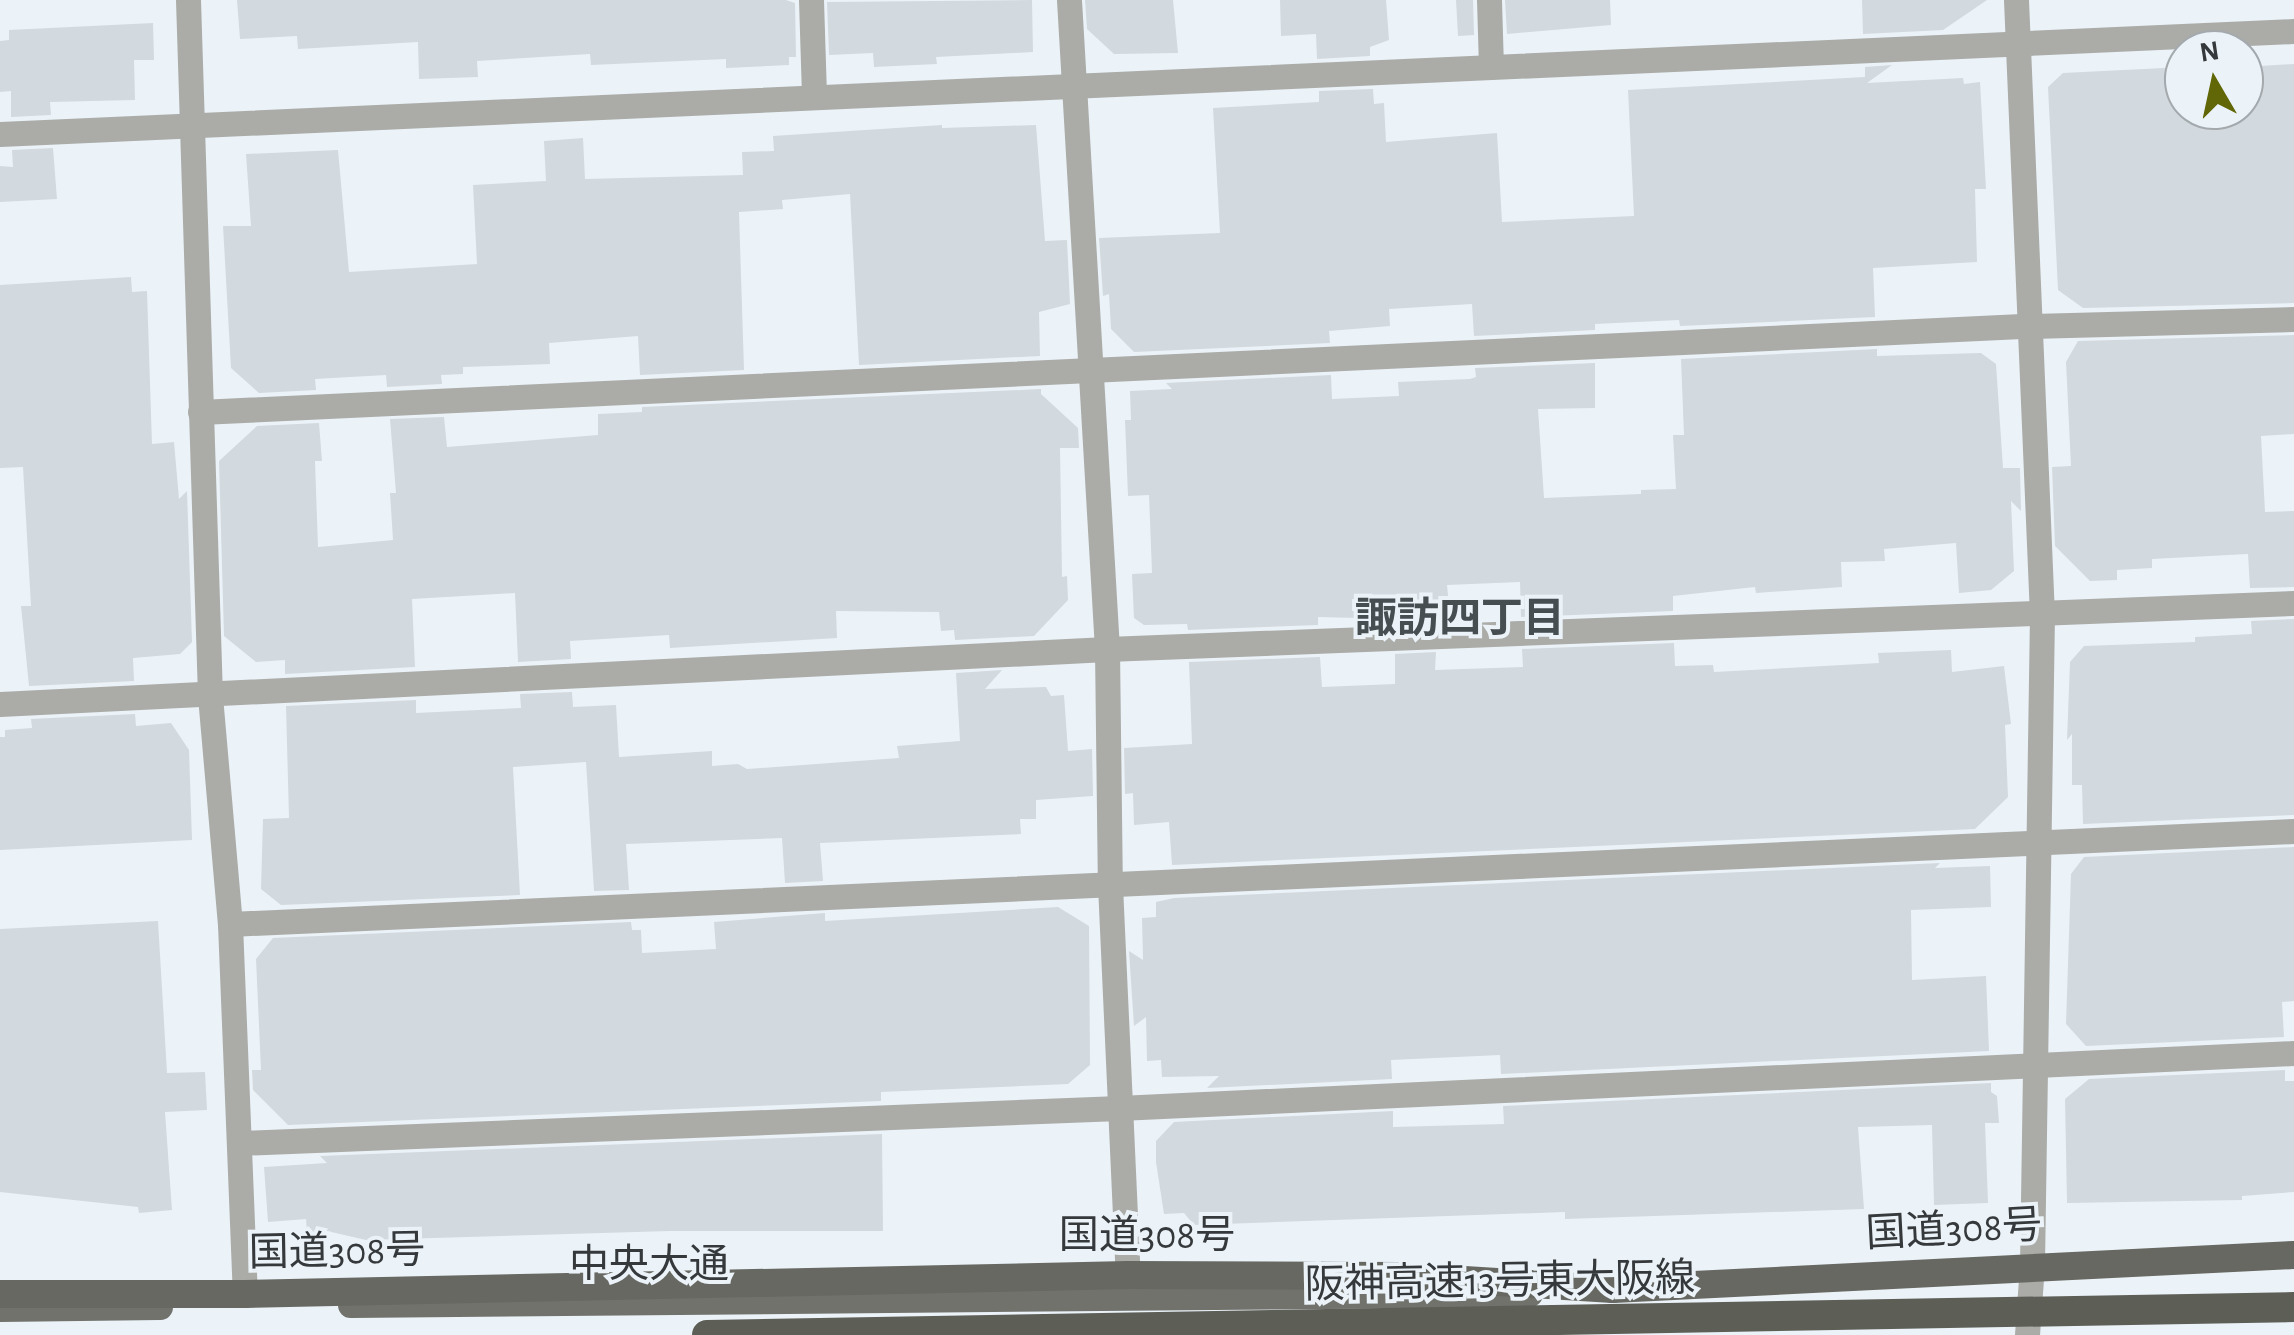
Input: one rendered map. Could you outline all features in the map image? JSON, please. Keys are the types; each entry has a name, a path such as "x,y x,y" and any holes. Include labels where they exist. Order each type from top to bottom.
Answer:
{"highway":[{"name":"国道308号","path":"0,1294 245,1294 1128,1275 1400,1276 1614,1289 2032,1265 2294,1255"},
{"name":"阪神高速13号東大阪線","path":"707,1335 2294,1308"}],"main road":[{"name":"中央大通","path":"0,1309 1496,1296 1614,1289"}],"street":[{"path":"188,0 210,696 230,924 245,1294"},
{"path":"811,0 814,97"},
{"path":"1069,0 1107,649 1110,884 1128,1275"},
{"path":"1489,0 1491,67"},
{"path":"2016,0 2042,614 2032,1265 2026,1335"},
{"path":"0,134 2294,31"},
{"path":"200,412 2027,326 2294,318"},
{"path":"0,704 1107,649 2294,603"},
{"path":"230,924 2294,831"},
{"path":"239,1143 1119,1108 2294,1052"}],"building":[{"path":"237,0 786,0 795,3 796,57 789,57 789,65 726,68 726,59 591,65 590,54 477,61 478,77 419,79 418,42 298,49 297,36 240,39"},
{"path":"1032,0 1033,52 936,57 937,64 874,67 873,53 829,55 827,2"},
{"path":"1085,0 1173,0 1178,53 1114,54 1087,29"},
{"path":"1280,0 1386,0 1389,40 1370,47 1370,56 1317,59 1316,34 1281,36"},
{"path":"1456,0 1473,0 1474,35 1458,36"},
{"path":"1505,0 1610,0 1611,25 1507,34"},
{"path":"1862,0 1987,0 1943,30 1863,34"},
{"path":"153,23 154,60 134,60 135,100 50,102 51,115 11,117 11,91 0,92 0,41 9,40 9,30"},
{"path":"2294,64 2294,303 2083,308 2058,290 2048,87 2063,73 2164,68 2164,130 2264,130 2264,66"},
{"path":"1892,65 1867,83 1963,78 1964,84 1980,82 1986,189 1975,189 1977,262 1873,268 1875,317 1680,326 1679,320 1595,324 1595,330 1474,336 1472,304 1389,309 1390,326 1329,331 1330,343 1134,352 1111,329 1109,294 1103,296 1099,238 1220,233 1213,108 1319,102 1319,91 1373,89 1374,104 1384,103 1386,142 1497,133 1502,222 1634,216 1628,90 1865,77 1865,67"},
{"path":"942,125 1036,125 1045,241 1067,240 1070,304 1039,312 1040,356 859,365 850,194 782,200 783,209 739,212 744,370 640,375 638,336 549,343 550,364 463,367 463,374 441,375 442,384 387,387 386,375 315,379 316,390 259,393 231,368 223,226 251,226 246,154 338,150 349,272 477,264 473,185 546,181 544,141 583,138 585,179 743,175 742,152 774,151 773,136"},
{"path":"53,148 57,199 0,202 0,166 13,167 12,150"},
{"path":"131,277 132,292 147,291 152,444 174,442 179,499 187,491 192,642 180,654 133,658 134,681 29,686 21,606 31,606 23,467 0,468 0,285"},
{"path":"2294,335 2294,434 2261,436 2265,512 2294,511 2294,587 2250,588 2248,554 2152,559 2152,568 2117,570 2117,580 2090,581 2055,546 2052,467 2071,466 2066,362 2078,341"},
{"path":"1877,349 1877,356 1981,353 1996,364 2003,468 2020,468 2021,511 2011,501 2014,571 1991,590 1959,593 1956,543 1884,549 1885,561 1841,562 1842,587 1756,593 1755,587 1673,596 1673,611 1521,617 1520,582 1447,585 1449,605 1438,606 1438,620 1318,617 1318,625 1188,630 1187,624 1144,625 1134,618 1132,574 1152,573 1149,495 1128,496 1125,420 1131,420 1130,391 1172,389 1166,383 1331,375 1332,399 1399,396 1398,382 1470,379 1476,377 1475,368 1595,363 1595,408 1538,409 1544,498 1641,494 1641,490 1676,489 1673,435 1684,435 1681,359"},
{"path":"1041,389 1041,394 1078,428 1079,448 1060,448 1062,577 1067,576 1068,600 1034,636 955,640 954,630 941,631 939,612 836,611 837,638 670,648 669,635 570,641 571,659 518,662 515,593 412,599 415,667 285,674 285,660 256,662 224,636 219,461 257,426 319,423 322,461 315,461 318,547 393,540 390,493 396,493 390,419 444,417 447,447 598,435 598,414 642,412 642,407"},
{"path":"2294,619 2294,815 2083,824 2082,785 2072,785 2072,734 2067,740 2070,662 2084,646 2195,642 2195,637 2252,634 2251,621"},
{"path":"1674,643 1675,666 1713,665 1714,672 1879,663 1878,653 1951,650 1952,672 2004,666 2011,724 2005,725 2008,797 1975,829 1172,865 1169,822 1134,825 1133,793 1125,794 1124,748 1192,744 1189,662 1320,657 1322,687 1395,684 1395,654 1436,652 1435,670 1523,667 1522,649"},
{"path":"1002,670 985,689 1046,687 1051,696 1064,695 1068,751 1092,749 1093,796 1036,800 1036,819 1020,819 1021,834 820,843 823,881 785,883 782,838 626,844 629,890 594,891 586,762 513,767 520,895 281,905 261,889 263,819 289,818 286,706 416,700 416,713 521,708 520,694 572,692 573,707 616,705 619,757 712,751 712,766 738,764 747,769 899,758 897,746 960,741 956,673"},
{"path":"135,714 136,726 171,723 189,750 192,840 0,850 0,737 5,737 5,730 32,728 31,719"},
{"path":"2294,847 2294,1001 2282,1002 2284,1037 2086,1046 2066,1024 2071,874 2084,857"},
{"path":"1940,863 1935,868 1990,866 1991,907 1911,910 1912,980 1986,976 1989,1051 1501,1074 1500,1055 1391,1060 1392,1079 1207,1088 1219,1076 1162,1077 1161,1060 1147,1061 1146,1017 1134,1026 1129,951 1143,960 1142,918 1156,917 1156,902 1174,898"},
{"path":"1058,907 1089,926 1090,1065 1068,1084 881,1092 881,1101 288,1125 253,1090 252,1070 261,1070 256,959 273,938 631,922 632,930 641,930 642,953 716,949 714,922 825,913 825,921"},
{"path":"158,921 167,1073 205,1072 207,1110 165,1112 172,1210 139,1213 138,1207 0,1192 0,929"},
{"path":"2285,1070 2285,1081 2294,1081 2294,1192 2242,1196 2242,1200 2067,1203 2065,1099 2089,1079"},
{"path":"1991,1083 1991,1092 1997,1096 1999,1123 1985,1123 1988,1203 1934,1205 1932,1125 1858,1127 1864,1209 1565,1219 1565,1212 1194,1225 1184,1213 1164,1214 1156,1162 1156,1141 1174,1122 1393,1111 1393,1127 1504,1124 1503,1106"},
{"path":"882,1134 883,1231 670,1231 366,1240 327,1231 307,1232 306,1219 268,1222 264,1167 327,1163 320,1156"}],"district":[{"name":"諏訪四丁目","path":"1460,619"}]}
